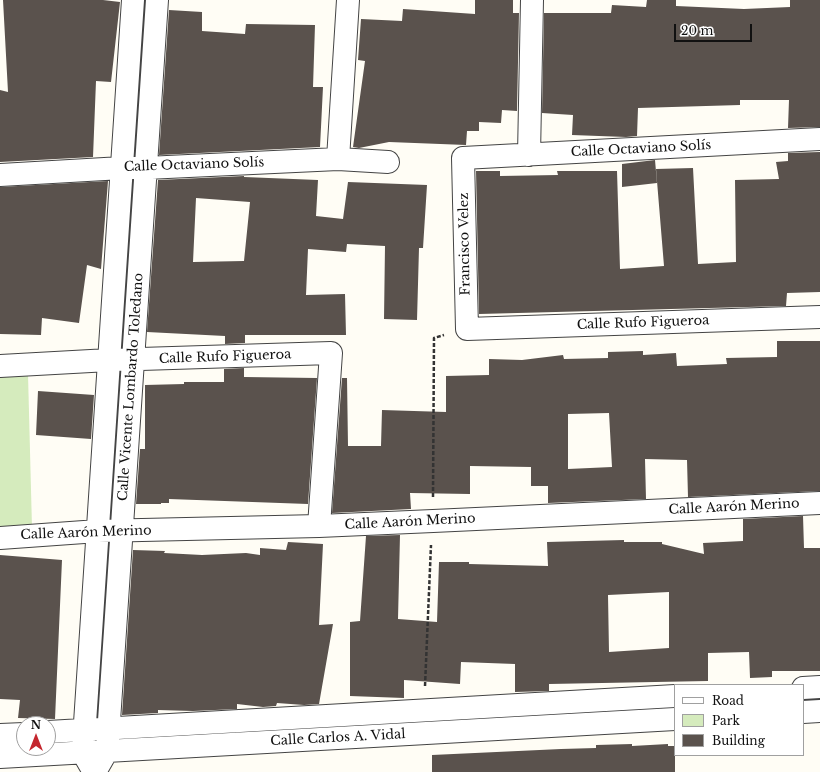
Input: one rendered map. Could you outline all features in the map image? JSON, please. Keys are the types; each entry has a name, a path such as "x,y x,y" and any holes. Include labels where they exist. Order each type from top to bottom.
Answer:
{"street":[{"name":"Calle Vicente Lombardo Toledano","path":"133,0 83,753 95,772 107,751 157,0"},
{"path":"338,159 348,0"},
{"path":"529,155 532,0"},
{"name":"Calle Octaviano Solís","path":"463,158 820,139"},
{"name":"Francisco Velez","path":"463,158 467,329"},
{"name":"Calle Octaviano Solís","path":"0,175 122,168 338,159 388,162"},
{"name":"Calle Rufo Figueroa","path":"467,329 820,317"},
{"name":"Calle Rufo Figueroa","path":"0,366 109,360 331,353 319,526"},
{"name":"Calle Aarón Merino","path":"0,538 98,531 319,526 820,503"},
{"path":"804,688 820,688"},
{"name":"Calle Carlos A. Vidal","path":"56,732 674,696"},
{"path":"804,712 820,711"},
{"name":"Calle Carlos A. Vidal","path":"0,757 674,720"},
{"path":"0,735 16,734"}],"green space":[{"path":"28,374 32,528 0,530 0,376"}],"building":[{"path":"3,0 103,0 120,2 111,82 96,81 93,157 0,162 0,90 8,92"},
{"path":"475,0 513,0 513,13 519,13 517,111 502,110 501,123 479,122 479,131 467,131 466,145 389,142 359,148 353,147 365,61 358,60 361,19 402,21 403,9 475,14"},
{"path":"647,0 676,0 676,6 744,9 790,7 790,0 820,0 820,127 788,128 789,100 740,100 740,105 638,108 637,136 626,137 572,135 573,115 542,113 544,13 611,13 612,5 646,7"},
{"path":"169,10 202,12 202,31 245,34 246,24 315,25 313,87 323,87 320,147 159,155"},
{"path":"820,152 820,292 787,293 786,306 479,314 476,171 500,171 500,176 558,175 557,171 617,171 620,269 664,266 656,169 693,168 698,264 736,262 735,180 779,179 776,162 788,161 788,153"},
{"path":"655,160 657,183 622,187 622,164"},
{"path":"244,176 318,180 316,216 343,219 348,182 427,185 423,248 419,248 417,320 384,319 385,246 347,244 346,252 308,249 306,295 345,294 346,335 245,335 245,343 225,344 225,336 147,332 158,180","holes":["196,198 250,202 244,261 193,262"]},
{"path":"108,181 101,269 87,265 79,323 42,318 41,335 0,334 0,187"},
{"path":"777,341 820,341 820,491 688,497 687,460 645,459 646,499 548,503 548,486 531,486 531,467 470,466 470,494 410,493 411,509 332,513 342,378 347,378 348,446 381,446 382,410 446,412 446,376 489,375 489,359 522,360 563,355 564,359 608,358 608,352 643,351 643,355 676,353 677,366 727,364 726,358 777,357","holes":["609,413 612,467 568,469 568,414"]},
{"path":"244,368 244,377 317,378 308,504 169,499 169,503 136,504 140,449 145,449 145,385 184,384 184,382 224,382 224,369"},
{"path":"38,391 94,395 91,439 36,435"},
{"path":"803,516 804,548 820,548 820,671 772,671 772,677 750,678 749,652 708,653 708,681 549,684 549,691 515,692 515,664 461,662 460,684 404,680 404,698 350,696 350,622 360,621 366,536 400,535 398,619 437,622 439,562 548,566 547,542 624,540 624,542 662,542 662,544 704,554 703,543 743,541 743,519","holes":["669,592 669,648 609,652 608,595"]},
{"path":"288,542 323,544 319,625 333,624 319,704 304,705 277,703 276,706 263,707 237,704 237,709 193,711 158,710 158,713 122,715 133,550 165,551 164,553 202,555 246,553 260,555 260,548 286,550"},
{"path":"0,555 62,560 55,716 18,716 20,700 0,699"},
{"path":"632,744 632,746 668,744 668,746 674,746 675,772 432,772 432,755 596,748 596,745"}]}
